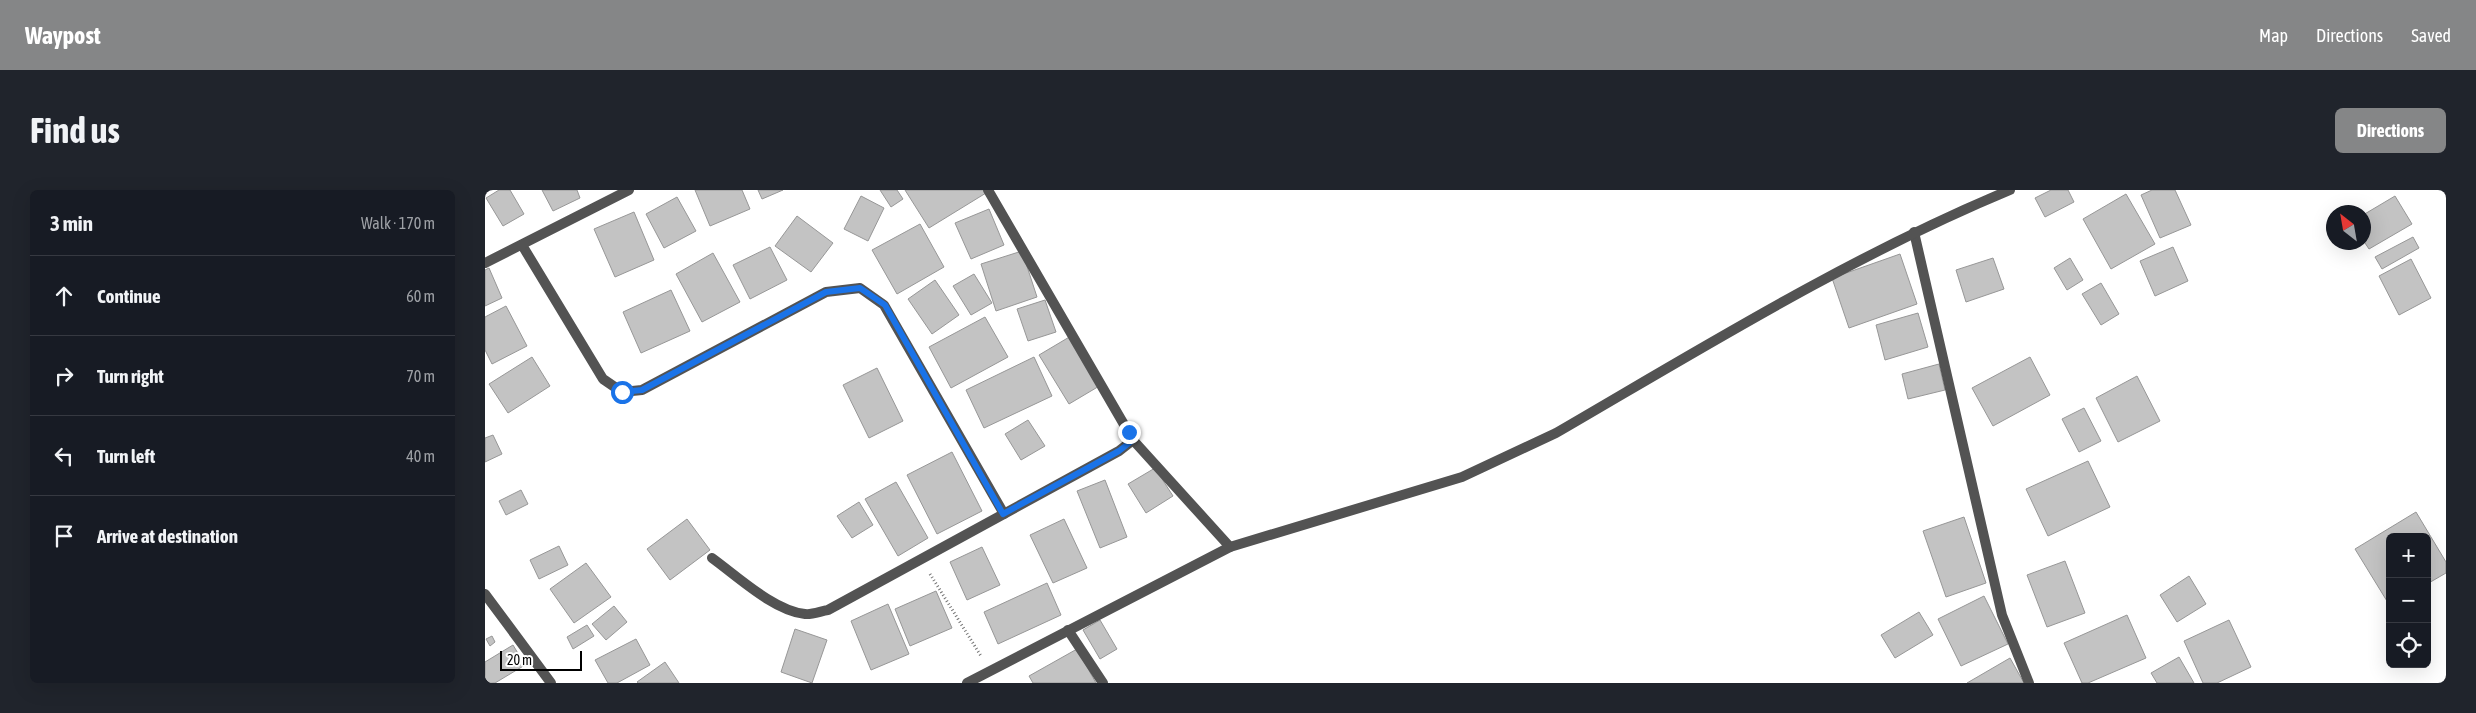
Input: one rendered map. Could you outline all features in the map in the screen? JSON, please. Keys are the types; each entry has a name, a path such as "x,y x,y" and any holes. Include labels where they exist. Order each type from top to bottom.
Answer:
{"street":[{"path":"485,263 629,190"},
{"path":"988,190 1133,440 1229,546"},
{"path":"967,683 1229,546 1461,477 1509,457 1556,434 1717,340 1872,253 1914,232 2010,190"},
{"path":"1914,232 2001,615 2029,683"},
{"path":"522,245 603,379 622,392 642,390 826,292 860,288 885,305 1003,514"},
{"path":"712,558 786,610 807,615 828,610 1119,451 1133,440"},
{"path":"485,594 551,683"},
{"path":"1069,630 1103,683"}],"path":[{"path":"920,559 991,671"}],"building":[{"path":"499,190 510,190 524,214 503,226 486,198"},
{"path":"542,190 577,190 580,198 553,211"},
{"path":"695,190 742,190 750,209 710,226"},
{"path":"758,190 783,190 762,199"},
{"path":"880,190 897,190 903,199 891,207"},
{"path":"905,190 984,190 986,193 929,228"},
{"path":"2051,190 2068,190 2074,202 2045,217 2035,198"},
{"path":"2152,190 2175,190 2191,225 2160,238 2141,195"},
{"path":"2126,194 2155,244 2111,269 2083,219"},
{"path":"861,196 884,208 868,241 844,229"},
{"path":"2395,196 2412,224 2371,248 2371,210"},
{"path":"677,197 696,231 664,248 646,214"},
{"path":"989,209 1004,245 971,259 955,223"},
{"path":"634,212 654,260 615,277 594,229"},
{"path":"797,216 833,243 811,272 775,246"},
{"path":"920,224 944,267 897,294 872,250"},
{"path":"2413,237 2419,248 2382,269 2375,257"},
{"path":"770,247 787,280 750,299 733,265"},
{"path":"2173,247 2188,281 2155,296 2140,261"},
{"path":"1022,251 1037,297 996,311 981,264"},
{"path":"713,253 740,302 702,322 676,274"},
{"path":"1900,254 1917,304 1849,328 1832,278"},
{"path":"1993,258 2004,289 1966,302 1956,270"},
{"path":"2070,258 2083,280 2067,290 2054,268"},
{"path":"2411,259 2431,298 2399,315 2379,276"},
{"path":"489,268 502,298 485,306 485,270"},
{"path":"974,274 992,303 971,315 953,286"},
{"path":"935,280 959,315 932,334 908,299"},
{"path":"2101,283 2119,314 2101,325 2082,294"},
{"path":"671,290 690,331 641,353 623,312"},
{"path":"1045,300 1056,332 1028,341 1017,309"},
{"path":"506,306 527,346 492,364 485,350 485,317"},
{"path":"1918,313 1928,347 1885,360 1876,325"},
{"path":"985,317 1008,357 951,388 929,347"},
{"path":"1071,336 1101,385 1069,404 1039,355"},
{"path":"532,357 550,386 508,413 489,384"},
{"path":"1034,357 1052,396 984,428 966,390"},
{"path":"2030,357 2050,395 1993,426 1972,388"},
{"path":"1939,364 1945,390 1908,399 1902,374"},
{"path":"877,368 903,421 869,438 843,385"},
{"path":"2137,376 2160,421 2118,442 2096,398"},
{"path":"2084,408 2101,441 2079,452 2062,419"},
{"path":"1028,420 1045,446 1021,460 1005,434"},
{"path":"493,435 502,454 485,462 485,438"},
{"path":"952,452 982,511 937,534 907,475"},
{"path":"2088,461 2110,507 2048,536 2026,489"},
{"path":"1155,468 1173,496 1146,513 1128,484"},
{"path":"1105,480 1127,537 1100,548 1077,491"},
{"path":"896,482 928,538 898,556 865,499"},
{"path":"521,490 528,504 506,515 499,501"},
{"path":"859,502 873,525 852,538 837,516"},
{"path":"2416,512 2429,533 2386,533 2386,599 2355,549"},
{"path":"1964,517 1986,583 1946,597 1923,531"},
{"path":"687,519 710,550 670,580 647,549"},
{"path":"1064,519 1087,568 1053,583 1030,535"},
{"path":"2431,537 2446,562 2446,573 2431,582"},
{"path":"559,546 568,565 539,579 530,560"},
{"path":"982,547 1000,585 967,600 950,562"},
{"path":"2065,561 2085,613 2047,627 2027,575"},
{"path":"586,563 611,597 574,623 550,589"},
{"path":"2189,576 2206,604 2177,622 2160,595"},
{"path":"1047,583 1061,615 998,644 984,612"},
{"path":"936,591 952,628 910,646 895,609"},
{"path":"1984,596 2008,644 1961,666 1938,619"},
{"path":"888,604 909,654 871,670 851,621"},
{"path":"614,606 627,622 606,640 592,624"},
{"path":"1919,612 1933,635 1895,658 1881,635"},
{"path":"2127,615 2146,658 2088,683 2082,683 2064,643"},
{"path":"1100,620 1117,649 1100,659 1083,630"},
{"path":"2229,620 2251,667 2217,683 2203,683 2184,641"},
{"path":"587,625 594,636 573,649 567,637"},
{"path":"795,629 827,640 812,683 781,672"},
{"path":"492,636 495,642 490,646 486,639"},
{"path":"636,639 650,665 617,683 608,683 595,660"},
{"path":"513,645 525,665 495,683 485,683 485,662"},
{"path":"1077,649 1096,683 1033,683 1029,676"},
{"path":"2179,657 2194,683 2157,683 2151,673"},
{"path":"2010,658 2024,683 1967,683"},
{"path":"665,662 679,683 637,682"}],"route":[{"path":"622,392 642,390 826,292 860,288 885,305 1003,514 1119,451 1133,440 1129,432"}]}
